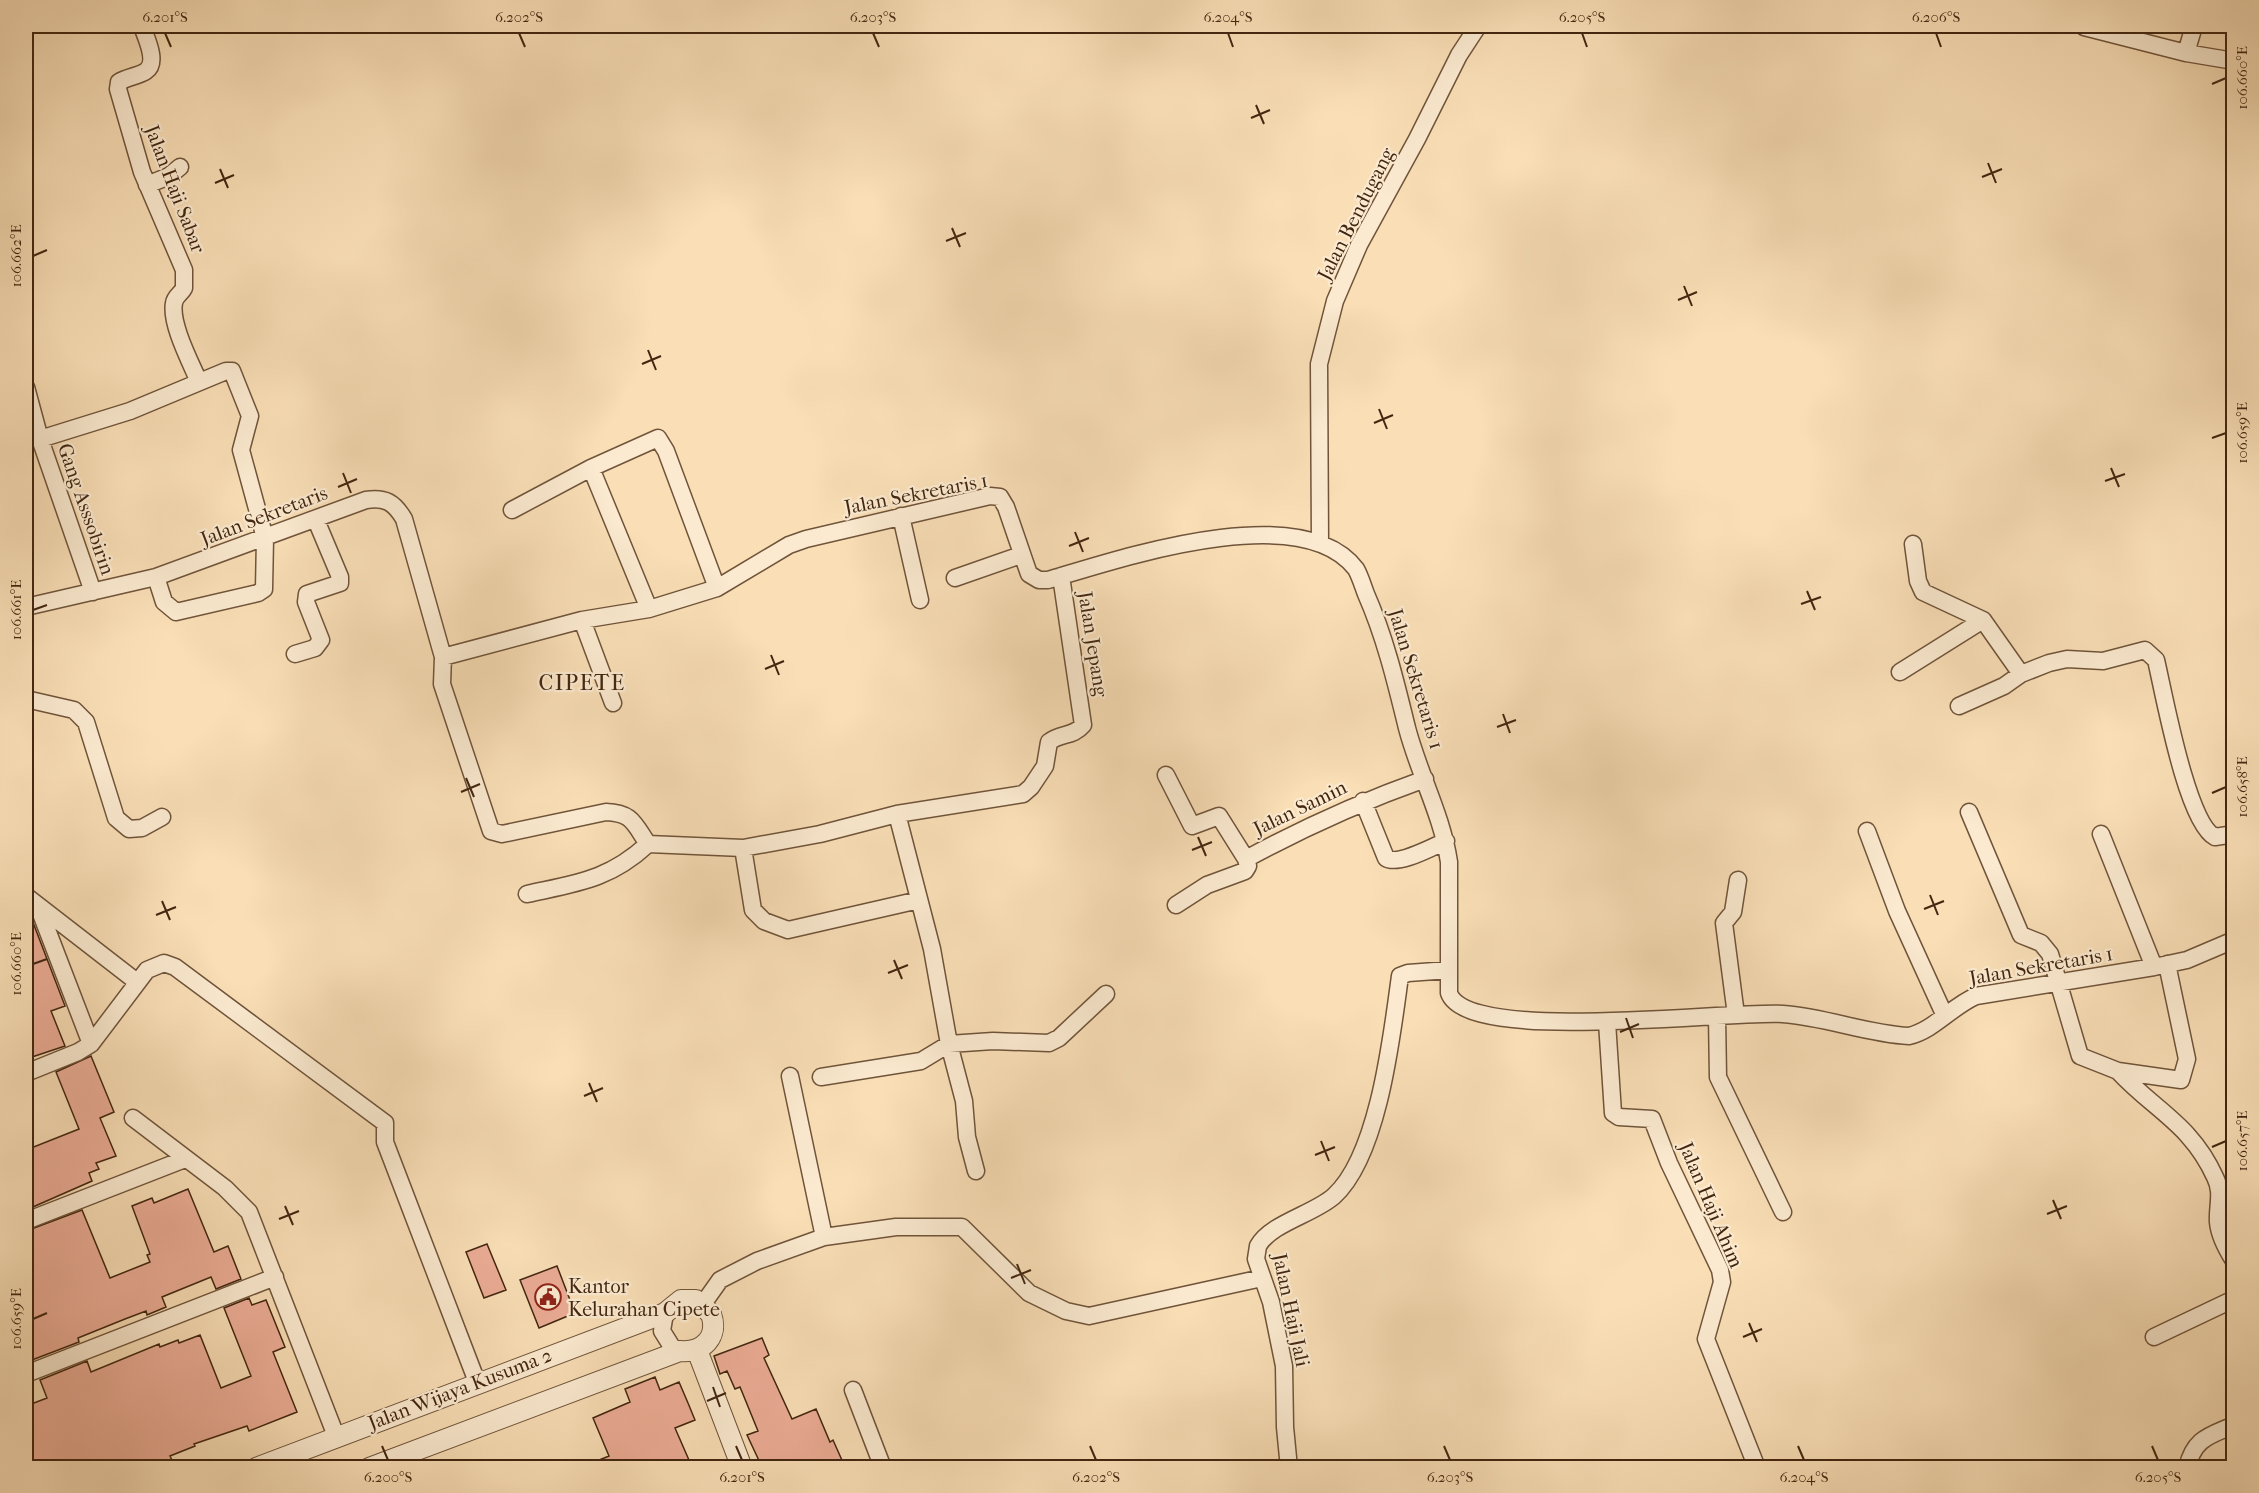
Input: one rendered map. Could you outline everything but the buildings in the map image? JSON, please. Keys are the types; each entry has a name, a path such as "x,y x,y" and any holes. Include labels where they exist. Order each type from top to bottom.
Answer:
{"street":[{"name":"Jalan Haji Sabar","path":"142,26 151,52 150,67 147,71 119,82 118,89 147,185 184,270 184,288 177,296 174,309 183,346 199,382"},
{"name":"Jalan Bendugang","path":"1320,543 1319,364 1335,301 1359,245 1478,26"},
{"path":"2186,54 2194,26"},
{"path":"2084,27 2186,54 2234,62"},
{"path":"147,185 169,176 180,166"},
{"path":"40,439 130,411 199,382 232,371 250,416 241,450 265,538 265,586 258,593 176,612 164,602 156,578"},
{"name":"Gang Asssobirin","path":"26,387 40,439 93,592"},
{"path":"512,510 591,468 658,438 666,451 717,588"},
{"path":"591,468 649,609"},
{"name":"Jalan Sekretaris 1","path":"443,657 582,620 649,609 717,588 789,545 990,496 1000,497 1006,507 1021,555 1034,578 1048,580 1164,546 1234,536 1268,535 1320,543 1356,569 1373,609 1394,672 1408,731 1446,842 1449,862 1451,1000 1463,1008 1485,1016 1540,1021 1607,1022 1782,1014 1910,1036 1930,1027 1944,1014 1976,996 2161,966 2187,960 2234,940"},
{"name":"Jalan Sekretaris","path":"26,607 156,578 366,500 381,497 398,508 404,519 443,657"},
{"path":"901,516 920,600"},
{"path":"295,654 315,648 321,640 306,602 307,594 340,583 340,577 316,520"},
{"path":"1913,544 1918,581 1923,592 1983,620 2021,674"},
{"path":"955,578 1021,555"},
{"name":"Jalan Jepang","path":"897,814 1023,794 1031,787 1045,766 1049,742 1054,737 1078,731 1083,725 1061,576"},
{"path":"582,620 613,703"},
{"path":"1900,672 1983,620"},
{"path":"1959,706 2004,686 2021,674 2067,659 2103,661 2139,651 2149,652 2156,660 2186,786 2205,828 2215,837 2234,834"},
{"path":"443,657 442,684 491,831 502,834 606,812 623,813 630,817 648,844"},
{"path":"26,699 74,710 86,722 116,818 129,830 142,828 162,817"},
{"path":"1166,775 1192,826 1219,816 1246,859"},
{"name":"Jalan Samin","path":"1176,905 1207,885 1245,871 1248,866 1246,859 1298,831 1363,801 1425,778"},
{"path":"1363,801 1386,858 1390,861 1400,860 1446,842"},
{"path":"1969,812 2021,935 2047,948 2060,982 2077,1053 2083,1059 2118,1071 2181,1080 2187,1059 2161,966 2101,834"},
{"path":"527,894 605,874 627,863 648,844 743,848 820,834 897,814 932,949 949,1044 964,1101 967,1137 976,1171"},
{"path":"1867,831 1897,911 1944,1014"},
{"path":"743,848 753,910 764,921 788,930 919,900"},
{"path":"1736,1015 1724,923 1733,912 1738,880"},
{"path":"32,901 137,982"},
{"path":"32,901 91,1044"},
{"path":"26,1073 78,1052 91,1044 147,970 165,963 175,967 385,1123 385,1142 477,1382"},
{"name":"Jalan Haji Jali","path":"1289,1467 1285,1427 1284,1366 1271,1302 1256,1260 1260,1242 1334,1196 1352,1172 1366,1140 1386,1075 1400,976 1408,973 1449,970"},
{"path":"821,1077 921,1061 949,1044 993,1041 1049,1043 1059,1038 1106,994"},
{"path":"1717,1016 1718,1077 1783,1212"},
{"name":"Jalan Haji Ahim","path":"1607,1022 1613,1113 1619,1117 1652,1119 1669,1163 1720,1270 1722,1282 1706,1338 1757,1467"},
{"path":"2118,1071 2129,1083 2173,1118 2201,1152 2220,1190 2218,1222 2234,1261"},
{"path":"790,1076 824,1237"},
{"path":"133,1118 225,1188 249,1212 336,1436"},
{"path":"26,1221 185,1159"},
{"path":"665,1313 662,1331 672,1347 688,1351 710,1340 714,1327 711,1314 703,1304 720,1280 757,1261 824,1237 896,1227 962,1227 1029,1293 1066,1311 1089,1316 1262,1278"},
{"path":"26,1374 275,1277"},
{"path":"2154,1337 2234,1299"},
{"name":"Jalan Wijaya Kusuma 2","path":"256,1467 665,1313 681,1300 703,1304"},
{"path":"688,1351 742,1467"},
{"name":"Jalan Wijaya Kusuma 2","path":"369,1467 688,1351"},
{"path":"853,1390 883,1467"},
{"path":"2187,1467 2190,1455 2200,1440 2234,1425"}],"place":[{"name":"Kantor Kelurahan Cipete","path":"548,1297"}],"district":[{"name":"CIPETE","path":"582,683"}]}
